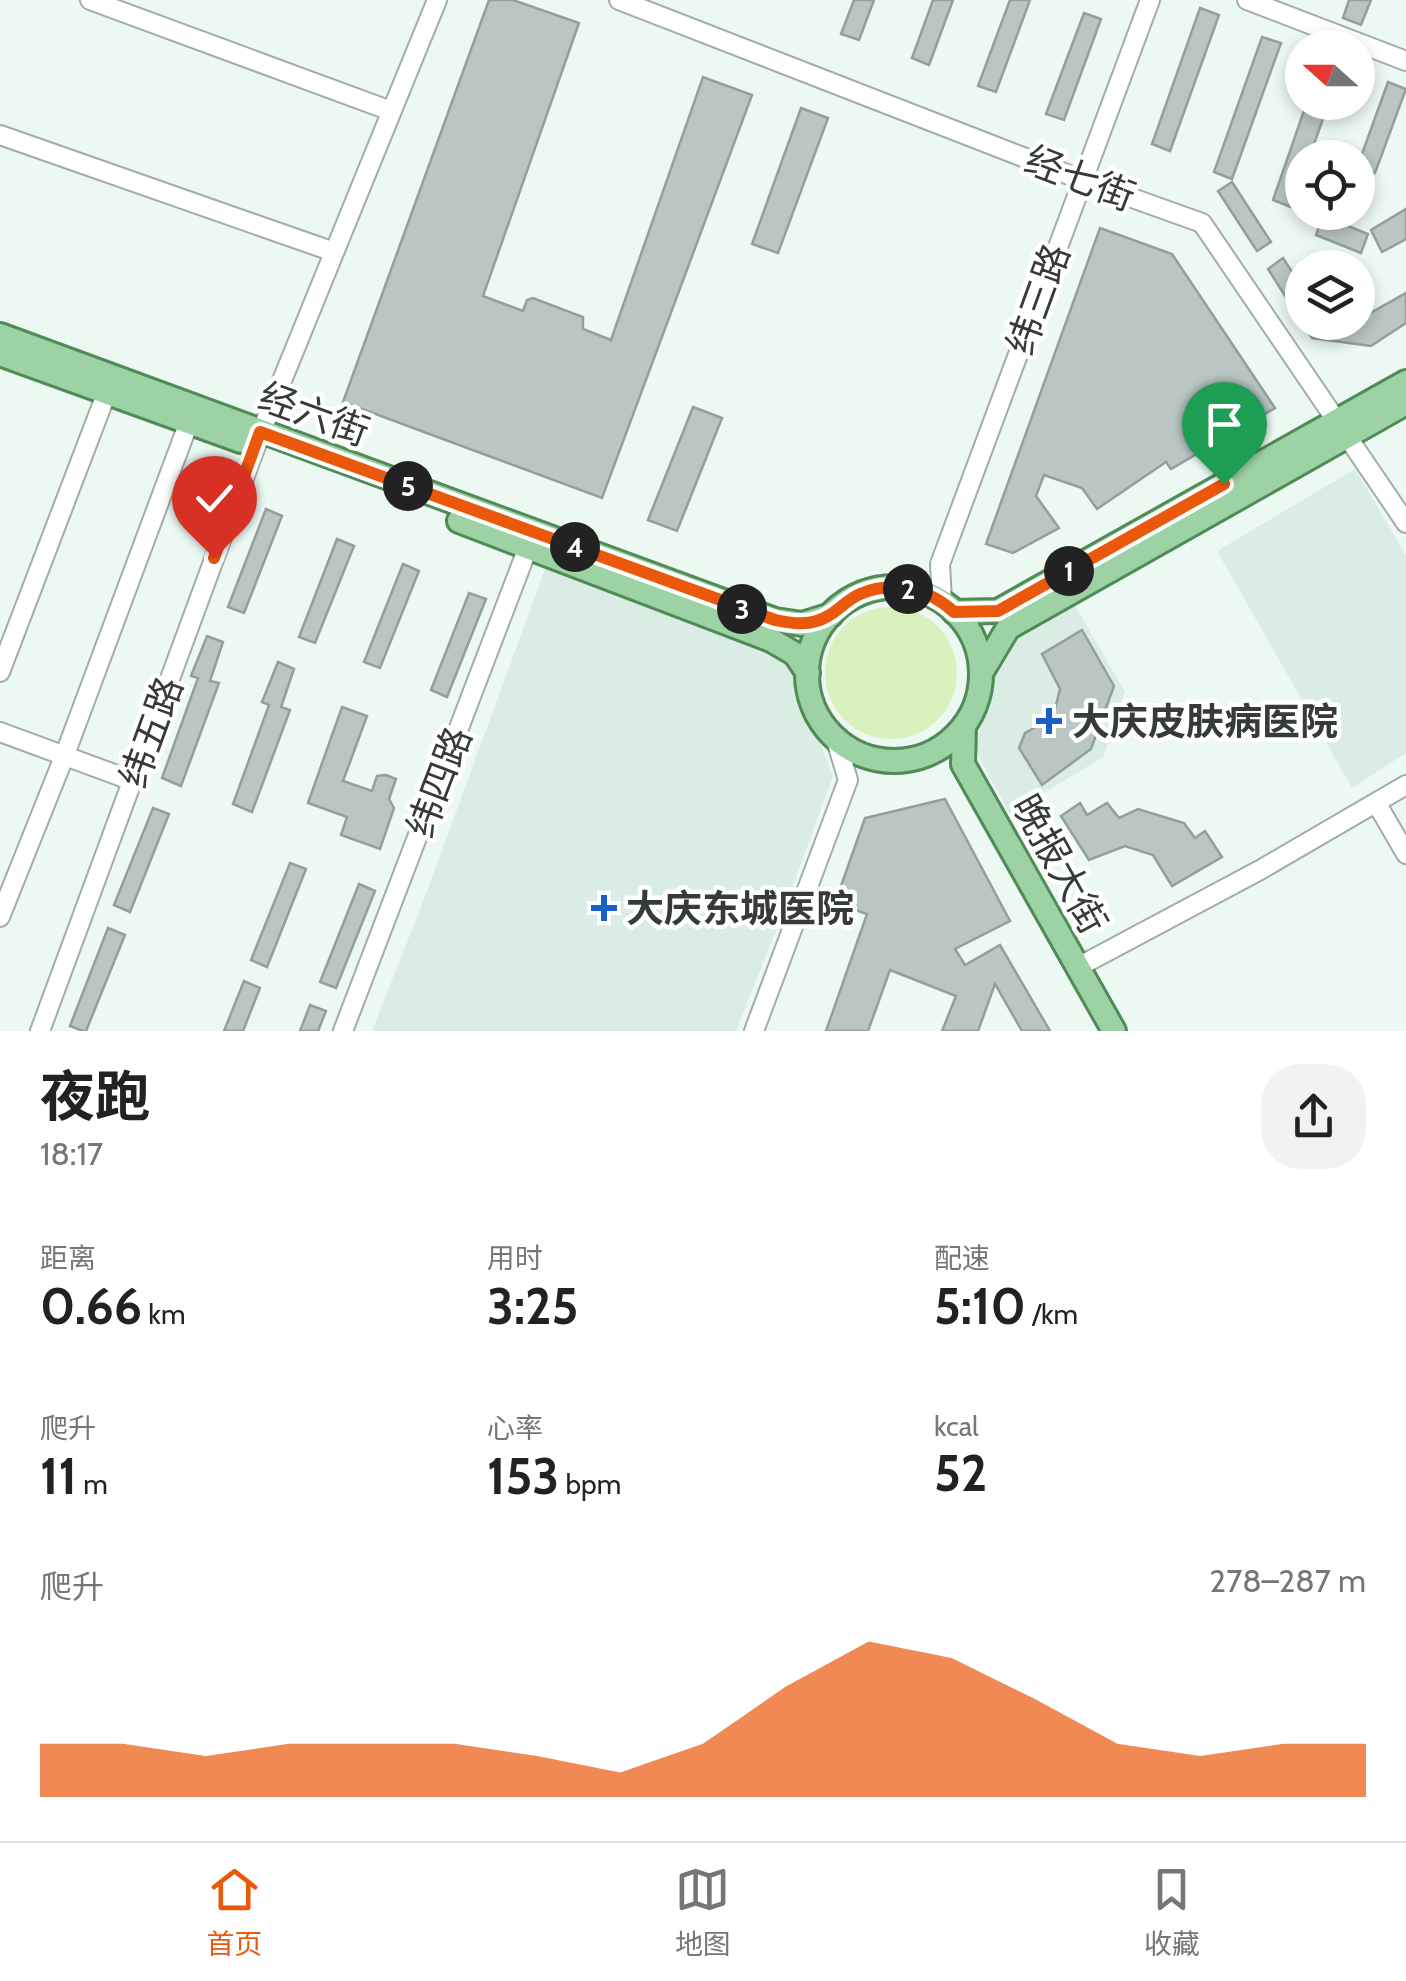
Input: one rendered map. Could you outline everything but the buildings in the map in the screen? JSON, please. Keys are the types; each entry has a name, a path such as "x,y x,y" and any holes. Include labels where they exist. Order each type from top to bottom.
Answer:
{"main road":[{"name":"经六街","path":"0,335 258,439 531,540 775,620 802,624 831,615"},
{"name":"经六街","path":"0,354 189,422 258,439"},
{"path":"981,673 1008,628 1342,428 1406,382"},
{"path":"948,606 998,611 1342,428 1406,403"},
{"name":"经六街","path":"531,540 771,640 795,654 808,672"},
{"path":"888,587 916,590 948,606 963,620 976,645 981,673 977,701 964,726 944,746 918,758 888,762 860,755 836,740 818,717 808,690 808,660 817,633 835,610 859,594 888,587"},
{"name":"晚报大街","path":"964,726 963,764 1114,1031"}],"street":[{"path":"90,0 391,111"},
{"name":"纬五路","path":"40,1031 258,439 436,0"},
{"name":"经七街","path":"620,0 1202,223 1406,523"},
{"name":"纬三路","path":"948,606 940,564 1150,0"},
{"path":"1247,0 1406,60"},
{"path":"0,135 334,252"},
{"path":"0,672 107,392"},
{"path":"0,917 189,422"},
{"name":"纬四路","path":"344,1031 531,540"},
{"path":"0,732 133,781"},
{"path":"754,1031 848,780 836,740"},
{"path":"1078,967 1260,870 1406,785"},
{"path":"1377,804 1406,854"}],"shaded area":[{"path":"1355,469 1406,555 1406,753 1352,788 1217,551"},
{"path":"547,564 786,657 833,776 736,1031 372,1031"},
{"name":"大庆皮肤病医院","path":"1073,602 1125,692 1103,757 1010,814 975,750 995,668 1015,639"}],"green space":[{"path":"891,607 916,612 938,626 952,648 957,673 952,698 938,720 916,734 891,739 866,734 844,720 830,698 825,673 830,648 844,626 866,612"}],"place":[{"name":"大庆皮肤病医院","path":"1049,721"},
{"name":"大庆东城医院","path":"604,908"}],"route":[{"path":"214,558 260,432 790,624 831,615 859,594 888,587 916,590 942,601 954,612 998,611 1224,484"}]}
